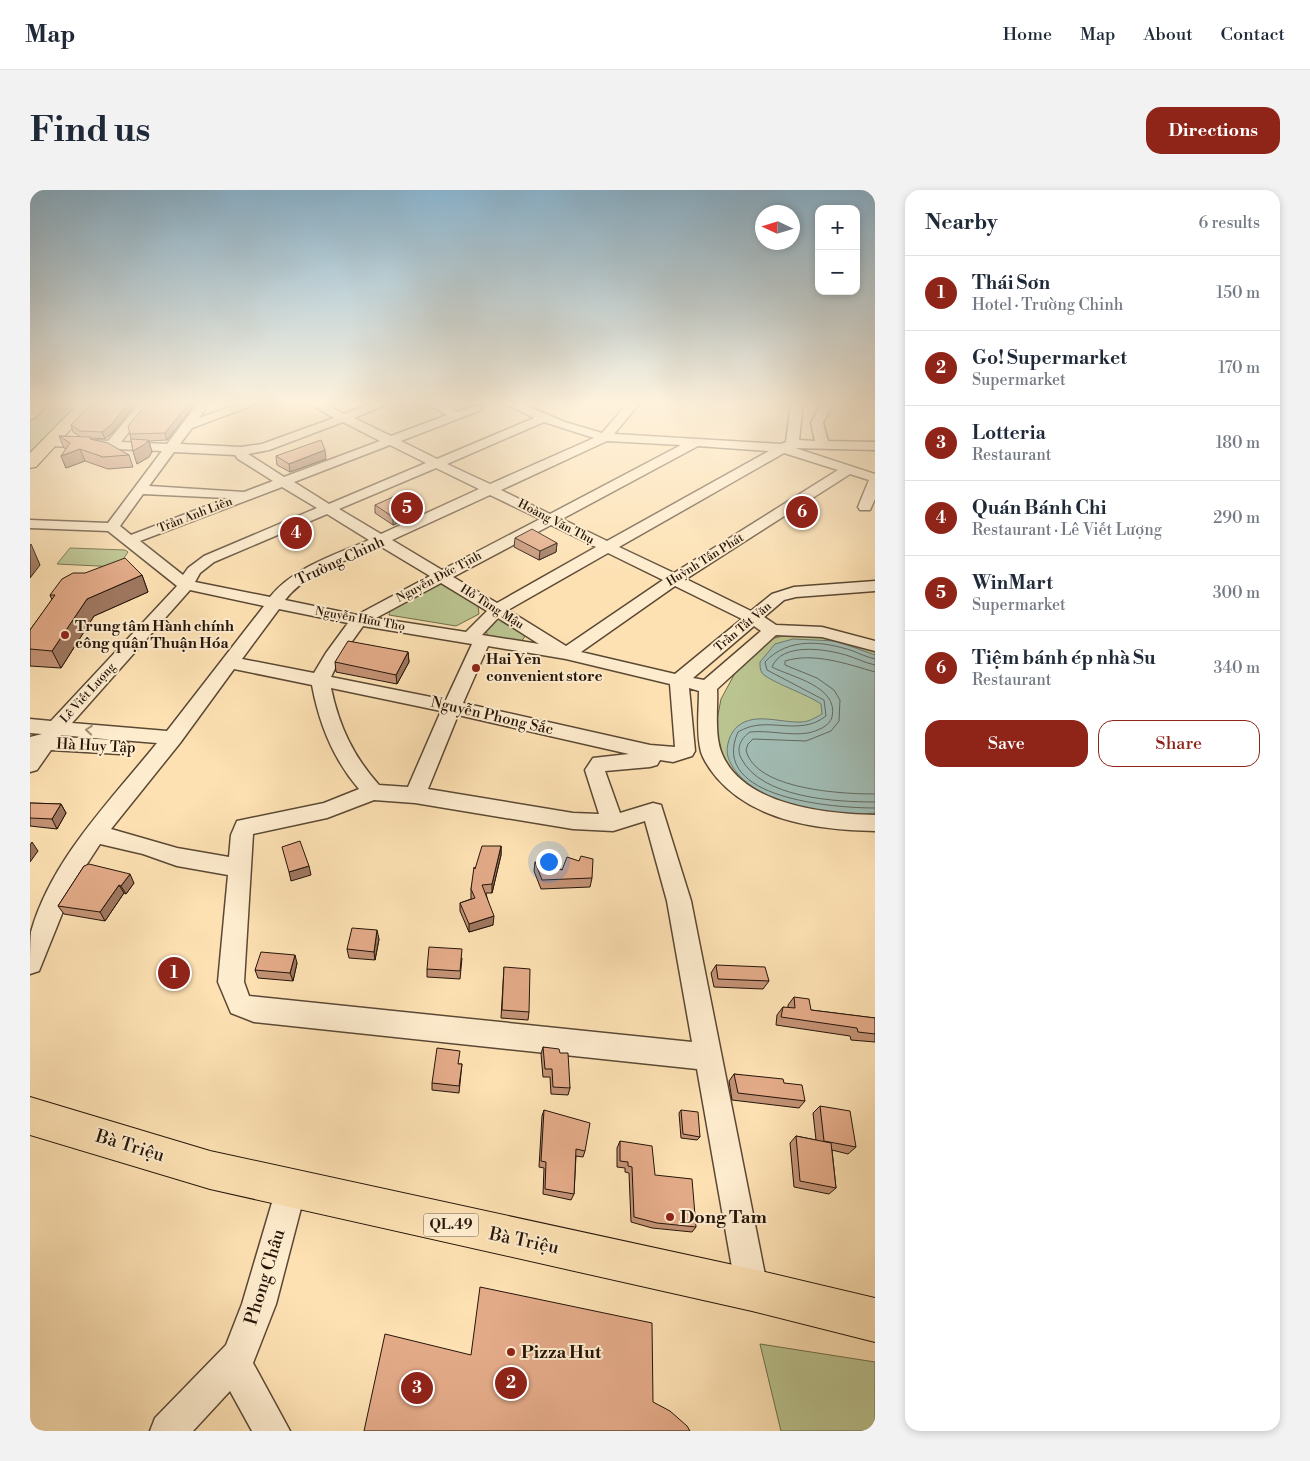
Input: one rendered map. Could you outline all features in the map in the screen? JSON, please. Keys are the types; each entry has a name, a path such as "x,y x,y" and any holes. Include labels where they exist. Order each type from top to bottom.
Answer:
{"main road":[{"name":"Bà Triệu","path":"30,1116 210,1170 752,1290 875,1320"}],"street":[{"path":"30,524 112,527 162,461"},
{"name":"Hồ Tùng Mậu","path":"250,461 381,542 498,609 566,654"},
{"name":"Trần Anh Liên","path":"130,540 337,461"},
{"name":"Hoàng Văn Thụ","path":"431,461 753,618 772,630"},
{"name":"Lê Viết Lượng","path":"30,765 44,738 186,586 193,571 208,559 440,461"},
{"name":"Trường Chinh","path":"30,963 64,880 95,834 168,744 285,589 304,575 381,542 490,489 553,461"},
{"name":"Nguyễn Đức Tịnh","path":"320,680 332,657 359,620 661,461"},
{"path":"415,796 452,707 476,639 498,609 760,461"},
{"path":"824,461 875,480 865,507"},
{"name":"Huỳnh Tấn Phát","path":"566,654 674,580 847,470"},
{"path":"139,490 246,496"},
{"name":"Nguyễn Hữu Thọ","path":"112,527 186,586 359,620 566,654 708,687"},
{"name":"Trần Tất Văn","path":"679,680 778,597 794,592 875,586"},
{"path":"875,646 822,632 772,630 708,687 712,754 731,783 746,795 773,808 818,817 875,823"},
{"name":"Nguyễn Phong Sắc","path":"229,662 452,707 664,755 685,751 712,754"},
{"path":"320,680 334,736 354,772 373,792"},
{"path":"679,680 685,751"},
{"name":"Hà Huy Tập","path":"30,726 44,738 168,744"},
{"path":"613,823 595,770 600,763 647,761 664,755"},
{"path":"707,1057 264,1011 240,1005 231,982 242,835 245,827 327,810 373,792 415,796 573,822 613,823 654,811 679,901 752,1290"},
{"path":"95,834 145,846 177,857 240,868"},
{"name":"Phong Châu","path":"168,1431 238,1357 259,1304 291,1189"},
{"path":"233,1362 272,1431"}],"green space":[{"path":"70,548 125,550 128,552 118,567 57,564"},
{"path":"439,583 478,606 479,614 456,626 389,615 390,606"},
{"path":"496,618 502,618 526,635 521,642 488,636 485,629"},
{"path":"810,634 875,650 875,818 798,810 736,782 718,750 716,725 721,699 740,664 770,639 788,635"},
{"path":"760,1344 875,1362 875,1431 781,1431"}],"water":[{"path":"793,639 836,641 875,655 875,813 836,813 791,804 770,796 752,786 737,773 728,757 727,749 731,736 738,726 745,722 768,719 804,722 822,714 821,704 766,677 761,671 760,662 775,644"}],"building":[{"path":"284,461 297,461 289,464"},
{"path":"402,493 421,504 393,517 375,505"},
{"path":"532,529 557,543 540,551 515,538"},
{"path":"125,558 142,575 87,599 52,651 30,649 30,630 55,595 50,595 62,579 73,573 85,573"},
{"path":"348,641 408,652 396,675 335,662"},
{"path":"30,803 61,804 52,819 30,818"},
{"path":"300,841 309,866 289,872 282,847"},
{"path":"482,846 501,846 492,884 482,885 494,916 469,924 460,903 475,898 471,889 474,867 475,869"},
{"path":"581,856 593,859 592,878 542,880 535,862 562,870 567,857 579,861"},
{"path":"89,864 130,874 121,886 119,885 100,912 58,906 84,866"},
{"path":"352,928 377,930 374,952 347,949"},
{"path":"429,947 462,949 460,971 427,969"},
{"path":"261,952 295,955 290,973 255,970"},
{"path":"716,965 765,967 769,981 718,979"},
{"path":"504,967 530,969 529,1012 502,1010"},
{"path":"794,997 809,999 811,1010 875,1018 875,1034 858,1032 857,1028 781,1017 783,1007 795,1008"},
{"path":"543,1047 559,1049 560,1053 568,1053 570,1088 553,1087 552,1069 545,1069"},
{"path":"437,1048 460,1051 458,1064 462,1064 459,1086 432,1083"},
{"path":"734,1074 783,1079 784,1083 802,1085 805,1101 738,1093"},
{"path":"820,1106 850,1111 856,1147 824,1141"},
{"path":"544,1110 590,1123 585,1151 576,1149 574,1194 545,1189 546,1162 541,1161"},
{"path":"681,1110 698,1112 700,1137 683,1134"},
{"path":"796,1136 831,1143 836,1188 800,1181"},
{"path":"620,1141 652,1146 655,1175 692,1179 696,1227 657,1223 634,1217 632,1167 628,1166 628,1162 620,1161"},
{"path":"480,1287 652,1323 653,1402 670,1411 690,1431 364,1431 385,1334 471,1355"}],"place":[{"name":"WinMart","path":"407,508"},
{"name":"Tiệm bánh ép nhà Su","path":"802,512"},
{"name":"Quán Bánh Chi","path":"296,533"},
{"name":"Trung tâm Hành chính công quận Thuận Hóa","path":"65,635"},
{"name":"Hai Yen convenient store","path":"476,668"},
{"name":"Thái Sơn","path":"174,973"},
{"name":"Dong Tam","path":"670,1217"},
{"name":"Pizza Hut","path":"511,1352"},
{"name":"Go! Supermarket","path":"511,1383"},
{"name":"Lotteria","path":"417,1388"}]}
